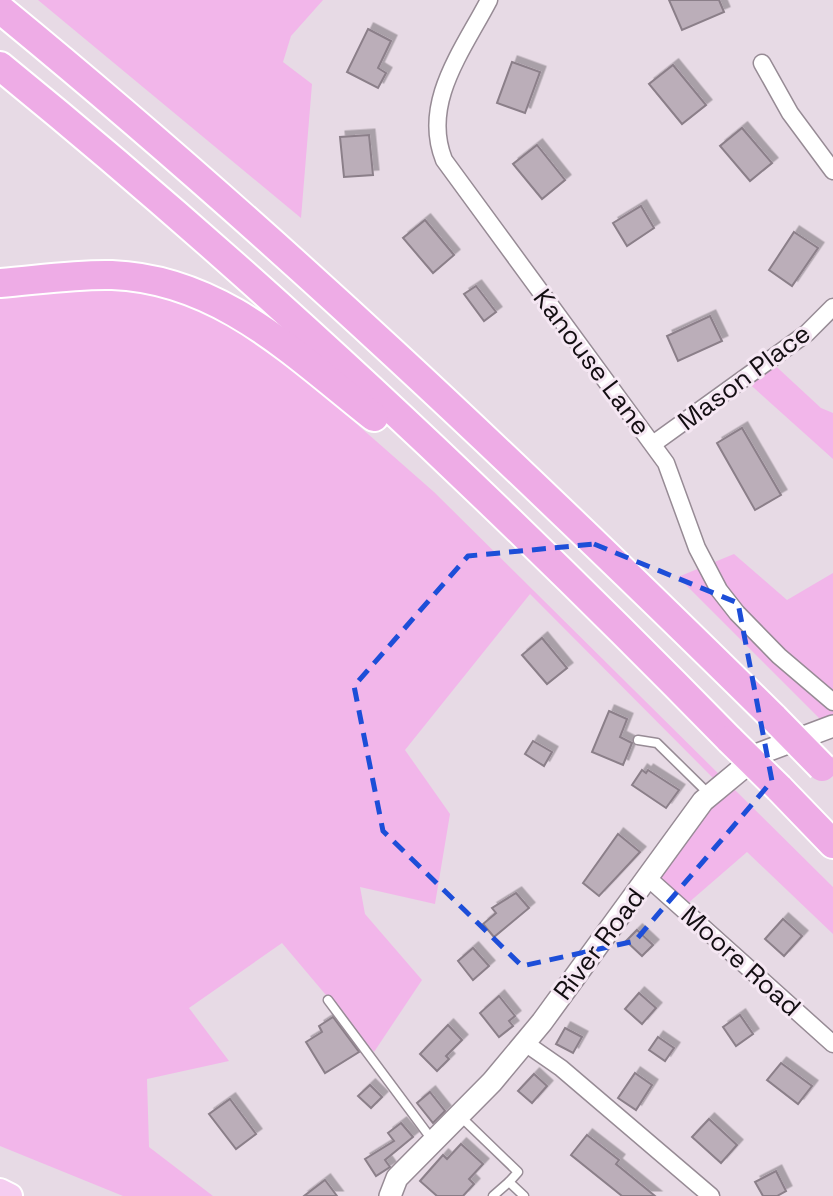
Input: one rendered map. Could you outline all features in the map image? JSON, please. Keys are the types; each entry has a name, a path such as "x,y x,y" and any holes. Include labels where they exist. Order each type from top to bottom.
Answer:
{"highway":[{"path":"0,9 190,170 408,364 828,772"},
{"path":"0,66 228,261 534,545 833,844"},
{"path":"0,283 112,275 171,283 212,298 292,352 534,545"}],"main road":[{"path":"0,1191 10,1196"}],"street":[{"name":"Kanouse Lane","path":"489,0 441,96 435,124 438,146 456,179 653,444 678,490 698,548 719,590 737,613 779,656 833,702"},
{"path":"762,63 790,113 833,171"},
{"name":"Mason Place","path":"653,444 807,333 833,307"},
{"name":"River Road","path":"390,1196 397,1178 525,1043 710,795 761,753 833,726"},
{"name":"Moore Road","path":"649,878 833,1044"},
{"path":"525,1043 561,1068 711,1196"}],"lane":[{"path":"638,740 657,743 710,795"},
{"path":"328,1000 433,1141"},
{"path":"459,1115 517,1172 493,1196"},
{"path":"509,1182 524,1196"}],"highlighted area":[{"path":"594,544 738,603 772,781 635,941 522,966 383,831 354,686 468,556"}],"shaded area":[{"path":"38,0 323,0 291,36 283,62 312,84 301,218"},
{"path":"90,288 148,294 207,311 252,332 434,492 833,887 833,934 747,852 687,904 646,871 714,779 530,594 405,750 450,814 435,904 360,887 365,914 422,980 374,1052 282,943 189,1008 229,1061 147,1079 149,1147 213,1196 123,1196 0,1146 0,294"},
{"path":"767,358 821,408 833,413 833,459 744,379"},
{"path":"734,554 787,600 833,573 833,732 678,577"}],"building":[{"path":"669,0 719,0 724,12 682,30"},
{"path":"368,29 391,41 378,68 386,73 378,88 347,72"},
{"path":"512,62 540,72 525,113 497,103"},
{"path":"673,65 706,105 682,124 649,84"},
{"path":"742,128 772,163 750,181 720,146"},
{"path":"369,135 373,175 344,177 340,137"},
{"path":"537,145 565,180 542,199 513,164"},
{"path":"641,206 654,228 627,246 613,223"},
{"path":"425,220 454,255 433,273 403,238"},
{"path":"794,232 818,248 792,286 769,270"},
{"path":"476,286 496,312 484,321 464,294"},
{"path":"710,316 722,341 678,361 667,336"},
{"path":"742,428 781,495 755,510 717,443"},
{"path":"542,638 567,668 547,684 522,655"},
{"path":"609,711 627,719 620,737 632,743 623,765 592,752"},
{"path":"533,741 552,752 544,766 525,754"},
{"path":"642,770 646,773 648,770 679,790 666,808 632,785"},
{"path":"618,834 640,852 599,896 583,883"},
{"path":"516,893 529,908 494,937 483,924 496,913 492,908"},
{"path":"783,919 802,936 784,956 765,939"},
{"path":"637,930 653,945 642,956 626,941"},
{"path":"473,948 489,966 473,980 458,961"},
{"path":"639,993 656,1008 642,1024 625,1009"},
{"path":"499,996 515,1016 509,1021 513,1026 499,1037 480,1013"},
{"path":"740,1015 753,1034 736,1046 723,1027"},
{"path":"333,1017 359,1052 325,1073 306,1042 322,1032 319,1026"},
{"path":"448,1025 462,1040 446,1056 449,1059 437,1071 420,1054"},
{"path":"565,1028 582,1037 573,1053 556,1044"},
{"path":"658,1037 674,1048 665,1061 649,1050"},
{"path":"781,1063 812,1086 798,1104 767,1080"},
{"path":"635,1073 652,1085 636,1110 618,1098"},
{"path":"534,1074 547,1086 532,1103 518,1091"},
{"path":"370,1085 382,1097 371,1108 358,1096"},
{"path":"430,1092 445,1111 433,1123 417,1103"},
{"path":"230,1099 256,1134 236,1149 209,1114"},
{"path":"709,1119 737,1145 721,1163 692,1137"},
{"path":"401,1123 413,1137 385,1160 390,1167 376,1176 365,1159 394,1141 388,1133"},
{"path":"587,1135 619,1160 616,1164 655,1196 622,1196 571,1155"},
{"path":"461,1144 483,1164 469,1179 474,1184 463,1196 437,1196 420,1181 443,1155 447,1159"},
{"path":"776,1171 786,1191 777,1196 763,1196 755,1182"},
{"path":"325,1180 337,1196 304,1196"}]}
